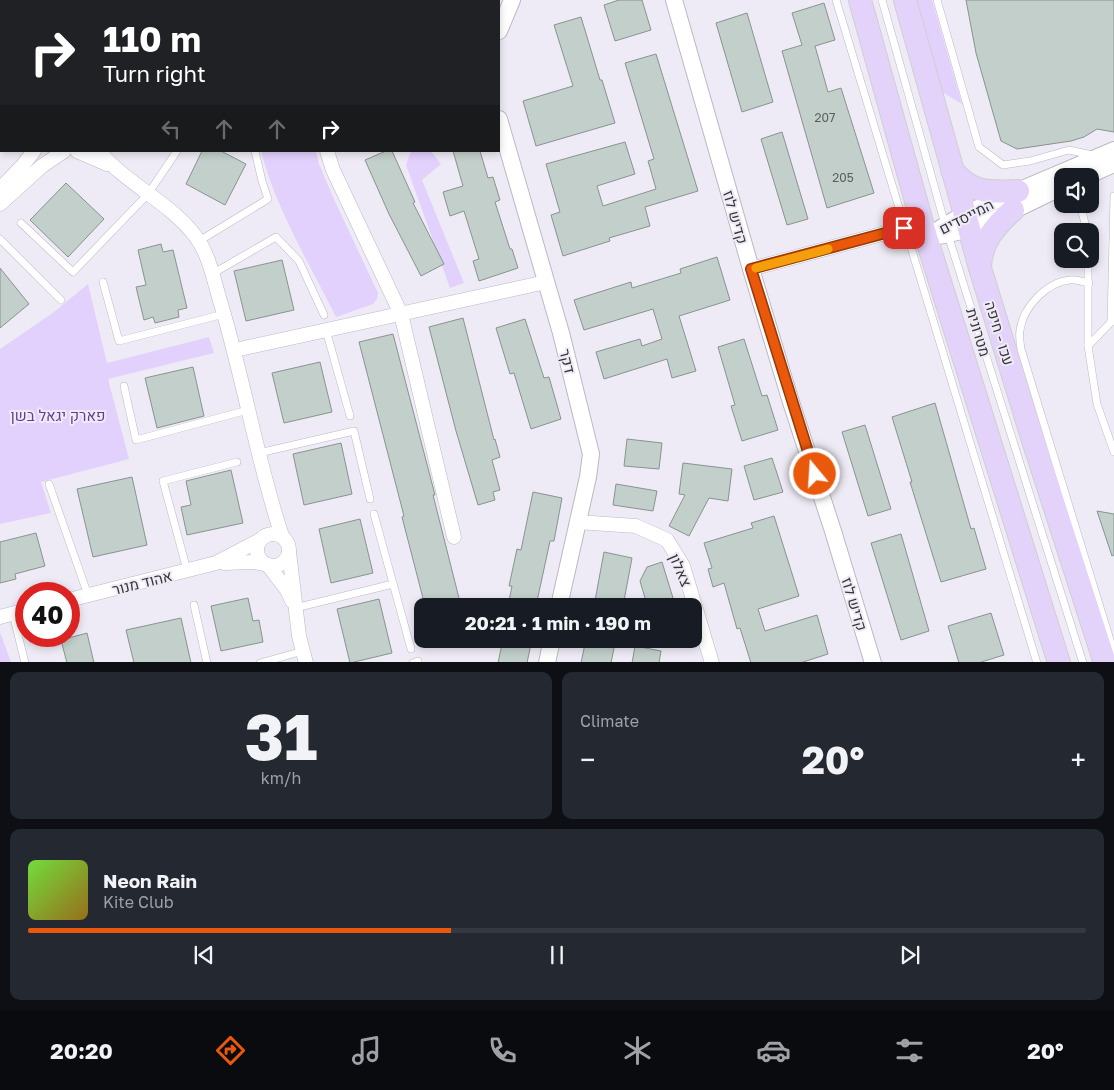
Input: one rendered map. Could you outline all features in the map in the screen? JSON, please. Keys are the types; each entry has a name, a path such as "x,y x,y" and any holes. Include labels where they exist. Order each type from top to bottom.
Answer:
{"highway":[{"path":"860,0 926,237 939,291 1059,662"},
{"name":"עכו - חיפה","path":"905,0 952,170 957,225 980,268 1031,434 1105,662"},
{"path":"952,170 960,180 972,188 997,192 1015,201 986,241 982,250 980,268"}],"street":[{"path":"500,29 512,0"},
{"name":"קדיש לוז","path":"674,0 790,399 873,662"},
{"name":"דקר","path":"500,122 546,282 585,425 591,454 588,477 560,598"},
{"path":"0,189 24,165 33,152"},
{"path":"0,204 42,166 63,152"},
{"path":"80,152 94,157 118,170"},
{"path":"101,152 118,170 183,222 203,248 234,350 266,486 282,536 289,545 295,608 304,657"},
{"path":"327,152 333,170 401,314 454,537"},
{"path":"1096,168 1109,157"},
{"name":"המייסדים","path":"1083,168 1109,157"},
{"name":"המייסדים","path":"926,237 1015,201 1054,182"},
{"name":"המייסדים","path":"1015,201 1054,189"},
{"path":"751,269 904,228"},
{"path":"234,350 546,282"},
{"path":"266,486 268,505 262,538 257,553 259,558 287,590 295,608"},
{"name":"צאלון","path":"577,522 636,526 667,540 683,566 712,662"},
{"path":"262,538 274,533 282,536"},
{"name":"אהוד מנור","path":"216,563 262,538"},
{"path":"266,564 280,565 288,557 289,552"},
{"name":"אהוד מנור","path":"80,597 216,563 266,564"},
{"path":"547,662 550,648"}],"lane":[{"path":"836,0 1037,662"},
{"name":"מטרונית","path":"882,0 957,225 1083,662"},
{"path":"937,0 979,147 1003,165 1030,161 1069,150 1109,157"},
{"path":"21,223 72,272 148,194 176,152"},
{"path":"199,241 268,199 256,152"},
{"path":"1088,346 1113,321 1114,196"},
{"path":"212,274 276,237 299,261 324,315"},
{"path":"0,239 61,300"},
{"path":"914,260 926,275"},
{"path":"1088,268 1088,346 1097,404 1114,452"},
{"path":"1089,283 1070,279 1051,286 1031,306 1024,317 1020,329 1021,349 1114,653"},
{"path":"103,282 119,341 224,314"},
{"path":"326,329 350,416"},
{"path":"124,386 136,440 248,410"},
{"path":"258,453 354,431 370,499"},
{"path":"1031,434 1052,450"},
{"path":"187,570 163,481 237,462"},
{"path":"49,484 88,595"},
{"path":"374,514 411,649"},
{"path":"295,608 393,584"},
{"path":"194,605 206,662"},
{"path":"13,614 25,662"},
{"path":"260,662 304,657"},
{"path":"413,662 418,662"}],"green space":[{"path":"915,0 932,0 962,104 942,92"},
{"path":"261,152 316,152 319,164 332,195 378,293 377,299 373,304 336,317 284,215 267,173"},
{"path":"411,152 432,152 441,164 422,180 464,283 450,288 406,165"},
{"name":"פארק יגאל בשן","path":"88,284 107,363 209,337 214,353 108,379 129,459 41,482 51,513 0,524 0,349 54,312"},
{"path":"0,632 11,662 0,662"}],"building":[{"path":"619,0 642,0 651,30 615,41 604,5"},
{"path":"966,0 1114,0 1114,132 1097,129 1084,137 1071,141 1017,149 1001,141 976,53"},
{"path":"824,3 835,40 815,46 828,92 841,88 874,193 827,208 782,51 802,45 792,13"},
{"path":"747,13 773,102 742,112 716,23"},
{"path":"581,17 615,123 536,146 523,101 573,86 554,25"},
{"path":"656,54 698,191 645,207 650,226 609,238 610,241 563,256 551,215 560,212 546,164 625,142 635,174 597,186 603,206 656,189 648,161 654,159 625,63"},
{"path":"782,132 808,219 787,225 761,139"},
{"path":"202,152 223,152 246,164 225,205 186,184"},
{"path":"384,152 392,152 415,202 413,203 444,264 421,276 389,214 365,160"},
{"path":"453,152 480,152 488,178 493,177 500,200 495,202 518,268 479,281 473,261 479,259 464,211 450,216 443,192 463,186"},
{"path":"66,183 104,219 68,257 30,220"},
{"path":"161,244 163,252 173,250 187,308 178,310 179,317 155,323 153,317 144,320 136,287 146,285 138,250"},
{"path":"717,257 730,300 679,316 696,371 672,378 667,359 604,379 596,352 640,339 642,346 662,339 653,309 584,330 574,300 631,282 632,288 681,273 680,269"},
{"path":"282,260 294,310 246,321 234,271"},
{"path":"0,268 29,304 0,328"},
{"path":"463,318 500,457 492,460 500,490 493,492 495,500 478,505 456,431 429,327"},
{"path":"525,319 544,378 549,377 561,419 531,429 514,373 510,374 496,328"},
{"path":"393,334 435,495 433,495 459,598 423,598 359,342"},
{"path":"744,339 762,396 767,395 778,430 742,441 731,406 735,405 718,347"},
{"path":"320,362 332,412 284,423 272,373"},
{"path":"193,367 204,416 157,428 145,378"},
{"path":"935,403 971,529 974,528 986,569 941,582 892,417"},
{"path":"865,425 891,509 868,516 842,432"},
{"path":"627,439 662,443 659,469 624,466"},
{"path":"341,443 352,494 304,505 293,454"},
{"path":"772,458 783,492 754,500 744,466"},
{"path":"683,463 732,469 728,501 709,498 689,536 669,526 685,495 679,494"},
{"path":"231,470 243,523 187,535 181,507 191,505 186,481"},
{"path":"132,477 147,545 93,557 77,489"},
{"path":"616,484 657,491 653,511 613,505"},
{"path":"533,492 562,498 554,541 550,541 538,598 510,598 512,586 509,586 517,549 521,550"},
{"path":"1097,511 1114,514 1114,555 1112,556"},
{"path":"774,516 799,596 758,609 765,631 817,615 828,654 803,662 751,662 740,628 737,629 724,583 713,587 708,569 712,568 704,543 753,528 751,523"},
{"path":"360,519 373,573 331,583 319,529"},
{"path":"36,533 45,566 15,574 16,579 0,583 0,542"},
{"path":"901,534 929,631 901,640 871,543"},
{"path":"604,552 632,558 624,598 595,598"},
{"path":"662,562 673,598 645,598 640,581 647,567"},
{"path":"248,598 253,621 259,620 263,642 221,651 211,606"},
{"path":"379,599 392,653 350,662 337,609"},
{"path":"991,613 1004,655 981,662 959,662 948,626"},
{"path":"181,618 191,662 134,662 126,630"},
{"path":"87,633 94,662 67,662 63,647 80,647 80,635"},
{"path":"501,648 530,648 527,662 498,662"},
{"path":"584,648 614,648 611,662 581,662"},
{"path":"635,648 661,651 659,662 632,662"}],"slow traffic":[{"path":"756,268 828,249"}],"route":[{"path":"815,474 790,399 751,269 904,228"}]}
